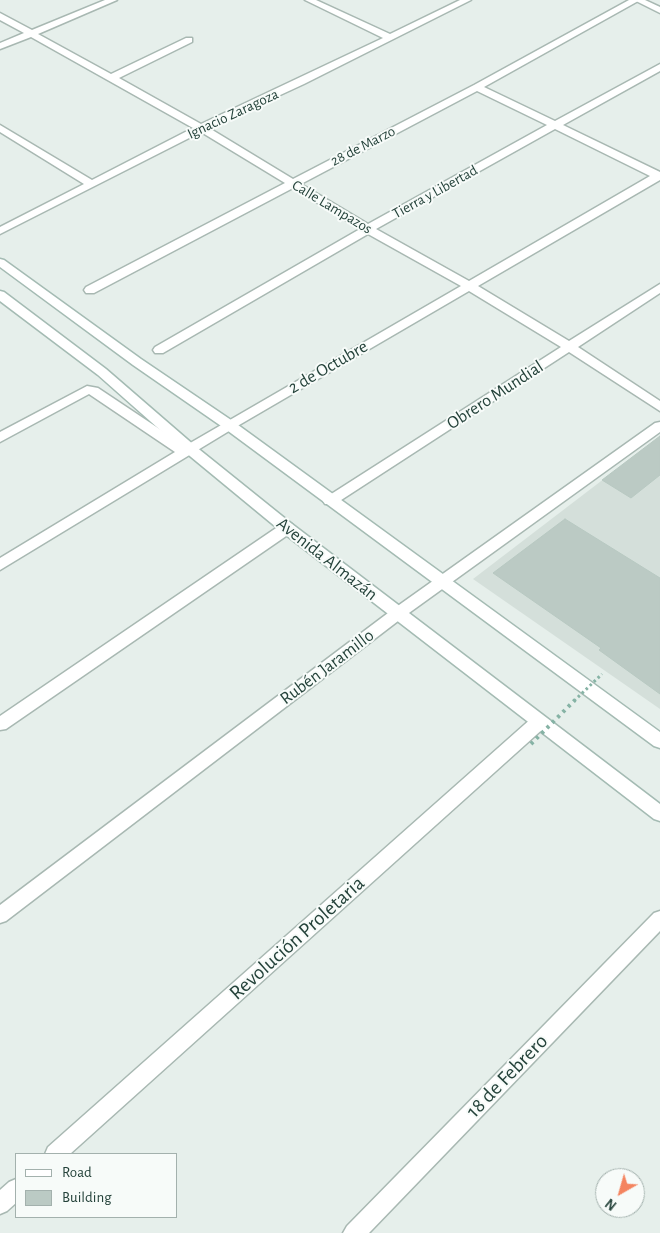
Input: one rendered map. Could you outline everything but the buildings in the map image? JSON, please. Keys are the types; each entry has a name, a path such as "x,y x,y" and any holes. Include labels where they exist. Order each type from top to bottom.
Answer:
{"street":[{"path":"0,46 113,0"},
{"path":"310,0 390,38"},
{"path":"637,0 660,10"},
{"name":"28 de Marzo","path":"90,290 477,87 637,0"},
{"name":"Ignacio Zaragoza","path":"1,229 200,128 301,82 462,1"},
{"name":"Calle Lampazos","path":"0,16 200,128 368,229 468,285 570,347 660,407"},
{"path":"111,78 189,40"},
{"name":"Tierra y Libertad","path":"159,350 368,229 660,67"},
{"path":"477,87 659,176"},
{"path":"0,128 92,184"},
{"name":"2 de Octubre","path":"0,565 229,425 659,176"},
{"path":"0,262 137,362 229,425 330,501 660,741"},
{"name":"Obrero Mundial","path":"330,501 660,288"},
{"name":"Avenida Almazán","path":"0,295 102,372 187,451 660,814"},
{"path":"0,438 87,390 93,391 187,451"},
{"name":"Rubén Jaramillo","path":"0,915 397,614 660,426"},
{"path":"0,724 287,528"},
{"name":"Revolución Proletaria","path":"56,1153 539,722"},
{"name":"18 de Febrero","path":"354,1233 660,919"},
{"path":"0,1204 15,1190"}],"path":[{"path":"531,744 602,674"}],"shaded area":[{"path":"660,436 660,709 473,579"}]}
